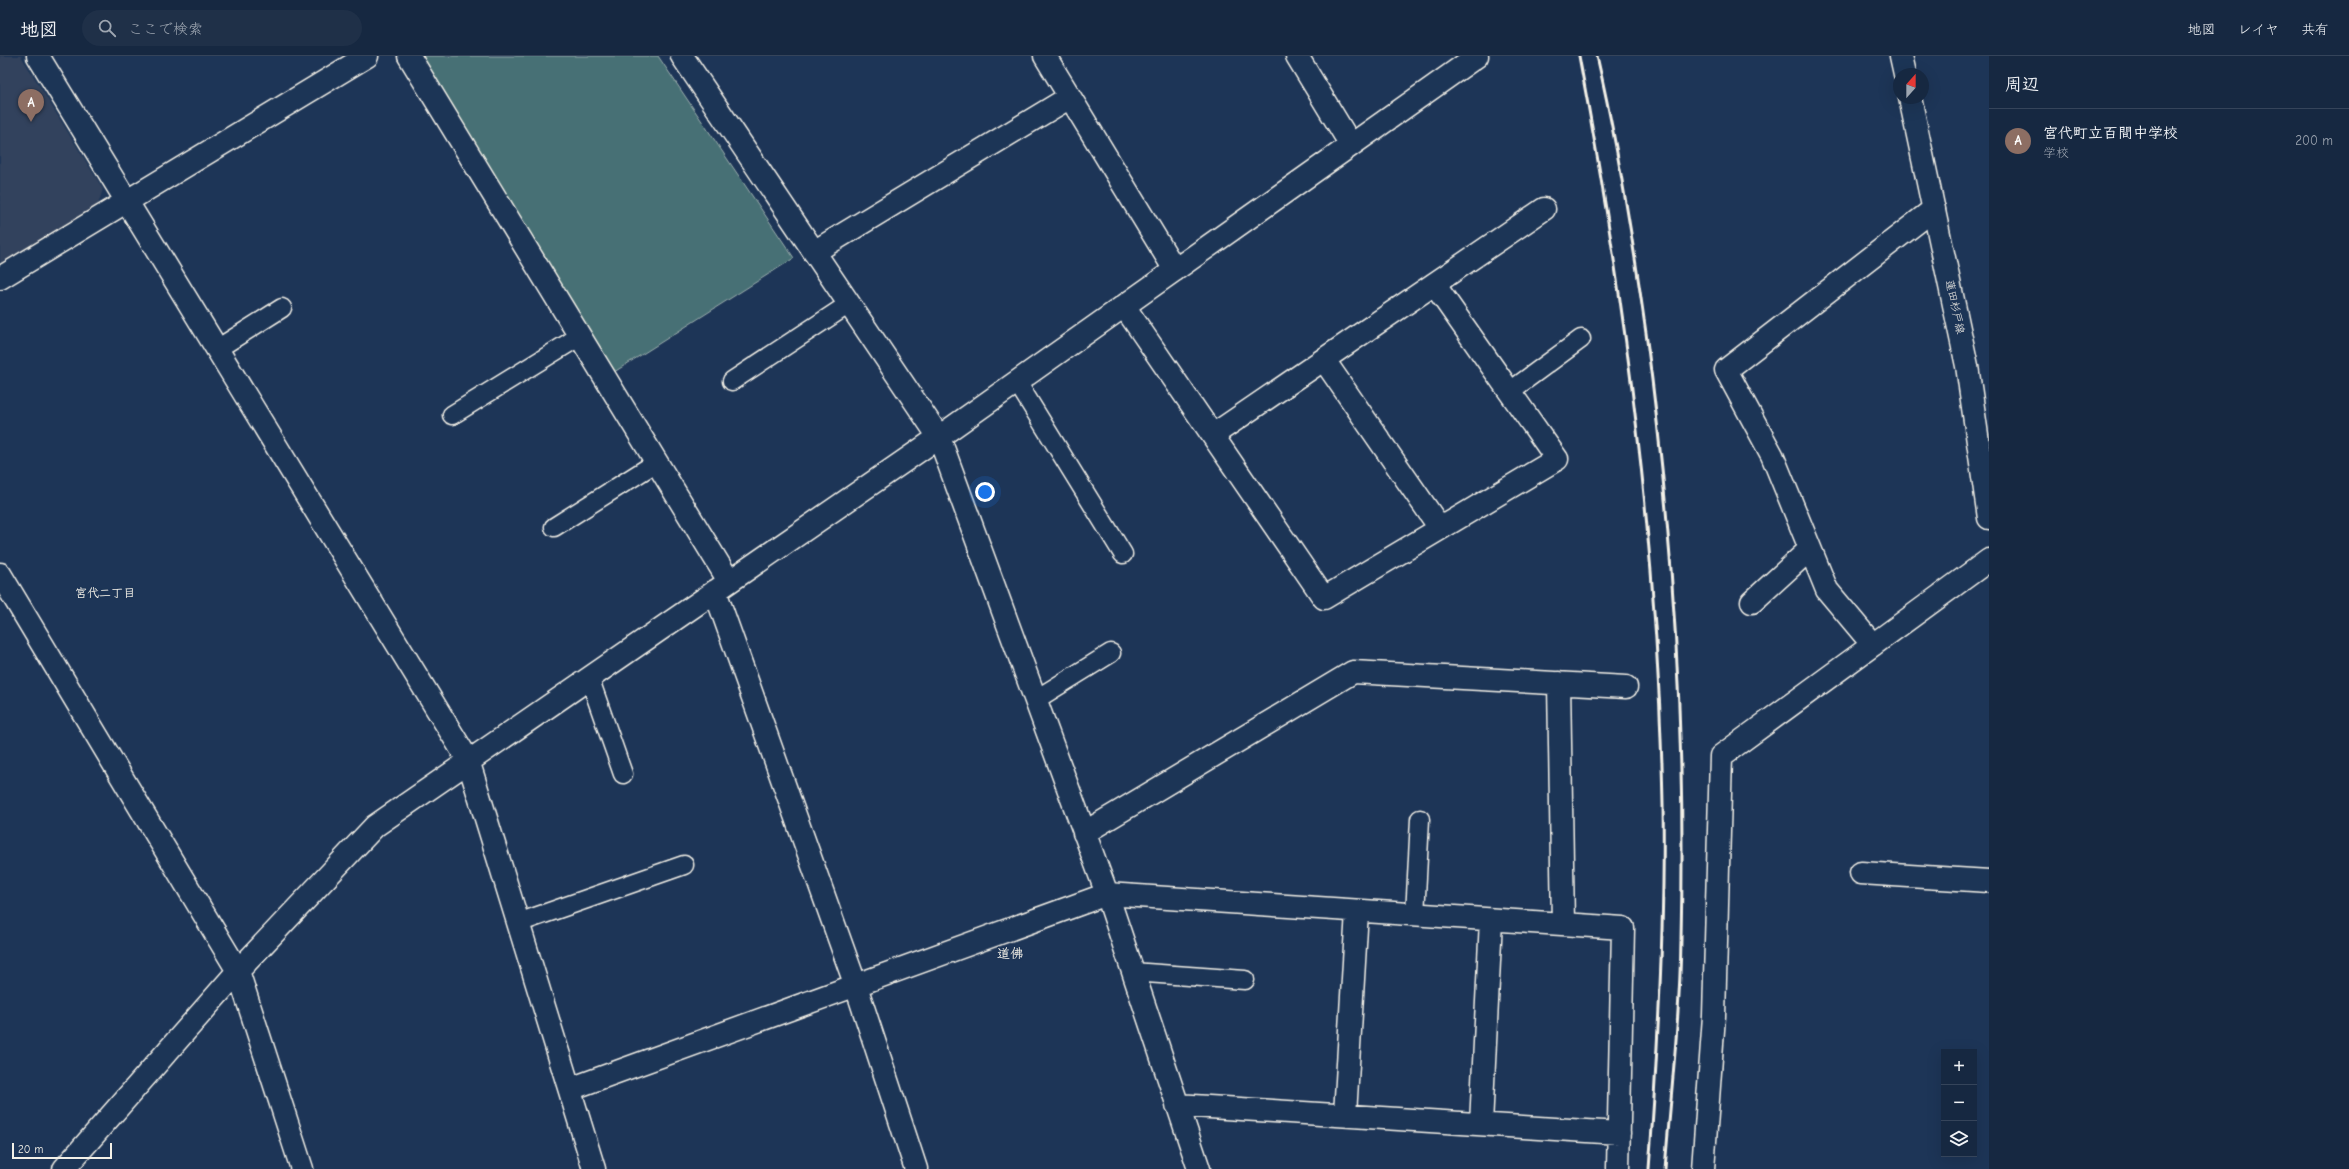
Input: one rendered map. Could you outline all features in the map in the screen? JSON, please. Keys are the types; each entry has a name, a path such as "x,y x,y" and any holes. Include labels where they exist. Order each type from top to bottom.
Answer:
{"street":[{"path":"38,56 468,760 594,1169"},
{"path":"0,278 367,56"},
{"path":"409,56 657,462 722,586 916,1169"},
{"path":"682,56 939,437 1106,894 1199,1169"},
{"path":"1045,56 1175,270"},
{"path":"1297,56 1351,145"},
{"path":"64,1169 238,970 375,826 468,760 939,437 1477,56"},
{"path":"1901,56 1904,68"},
{"path":"814,252 1070,97"},
{"name":"蓮田杉戸線","path":"1911,104 1967,366 1989,518"},
{"path":"1213,435 1544,209"},
{"path":"1873,645 1827,590 1772,455 1726,370 1934,209"},
{"path":"1124,306 1324,598 1557,459 1434,284"},
{"path":"1324,360 1440,528"},
{"path":"1752,602 1810,549"},
{"path":"1703,1169 1714,1016 1721,756 1989,560"},
{"path":"0,574 6,599 238,970 302,1169"},
{"path":"1084,833 1353,672 1626,687"},
{"path":"1559,683 1563,924"},
{"path":"1861,873 1989,881"},
{"path":"570,1089 1106,894 1623,928 1618,1169"},
{"path":"1345,1115 1357,911"},
{"path":"1481,1124 1491,920"},
{"path":"1177,1105 1619,1133"}],"lane":[{"path":"732,381 849,304"},
{"path":"217,349 282,308"},
{"path":"452,415 580,336"},
{"path":"1510,392 1581,339"},
{"path":"1017,382 1123,554"},
{"path":"554,527 657,462"},
{"path":"1035,700 1111,653"},
{"path":"589,677 623,774"},
{"path":"1415,915 1420,819"},
{"path":"518,923 684,866"},
{"path":"1132,972 1245,980"}],"shaded area":[{"path":"0,56 21,56 103,189 98,205 0,265"}],"green space":[{"path":"421,56 658,56 794,258 611,374"}],"railway":[{"path":"1579,56 1611,242 1637,428 1647,522 1660,709 1663,804 1662,941 1658,1033 1649,1169"},
{"path":"1597,56 1612,125 1636,263 1646,333 1664,484 1676,635 1681,787 1681,939 1677,1025 1665,1169"}],"place":[{"name":"宮代町立百間中学校","path":"31,122"}],"district":[{"name":"宮代二丁目","path":"105,593"},
{"name":"道佛","path":"1010,953"}]}
